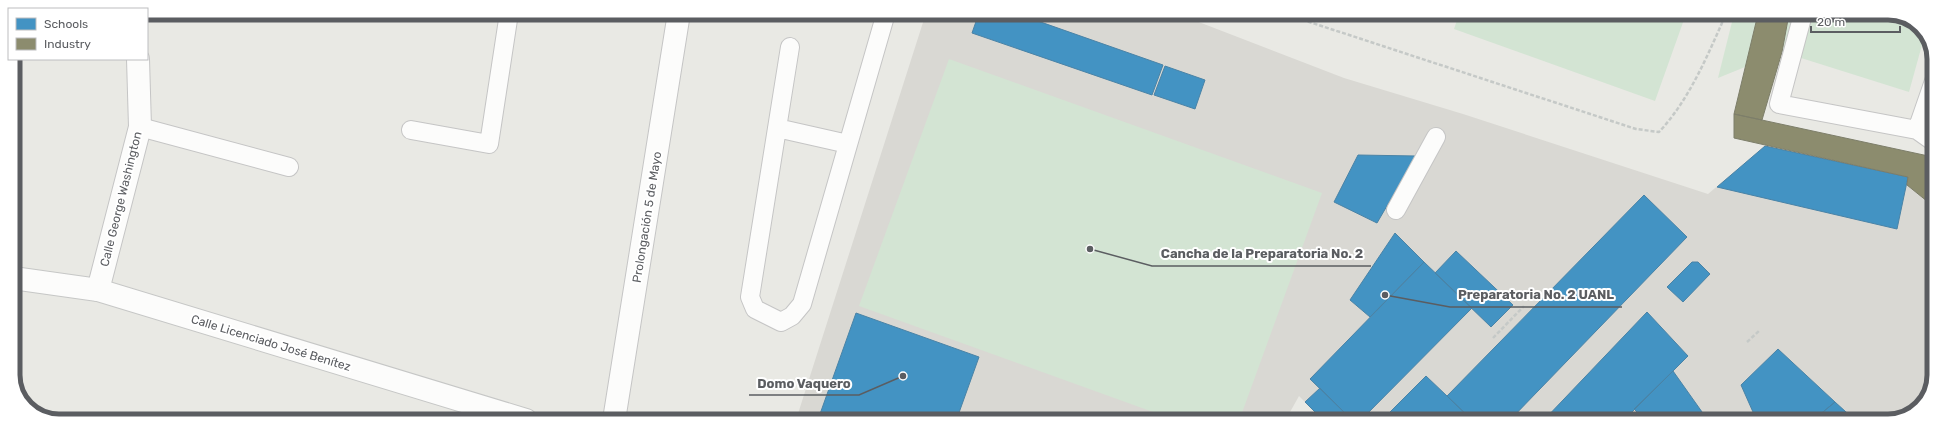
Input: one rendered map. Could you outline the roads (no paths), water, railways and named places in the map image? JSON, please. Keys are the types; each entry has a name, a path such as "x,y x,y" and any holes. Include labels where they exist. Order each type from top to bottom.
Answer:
{"street":[{"name":"Prolongación 5 de Mayo","path":"615,414 674,20"},
{"name":"Calle George Washington","path":"98,290 140,127 138,60"},
{"name":"Calle Licenciado José Benítez","path":"20,279 98,290 506,414"}],"lane":[{"path":"410,130 489,144 508,20"},
{"path":"790,47 750,297 755,309 781,322 792,316 802,304 884,20"},
{"path":"1801,20 1779,104 1917,130 1927,137"},
{"path":"1917,130 1927,101"},
{"path":"140,127 290,167"},
{"path":"777,128 848,144"},
{"path":"1396,210 1436,137"}],"place":[{"name":"Cancha de la Preparatoria No. 2","path":"1090,249"},
{"name":"Preparatoria No. 2 UANL","path":"1385,295"},
{"name":"Domo Vaquero","path":"903,376"}]}
